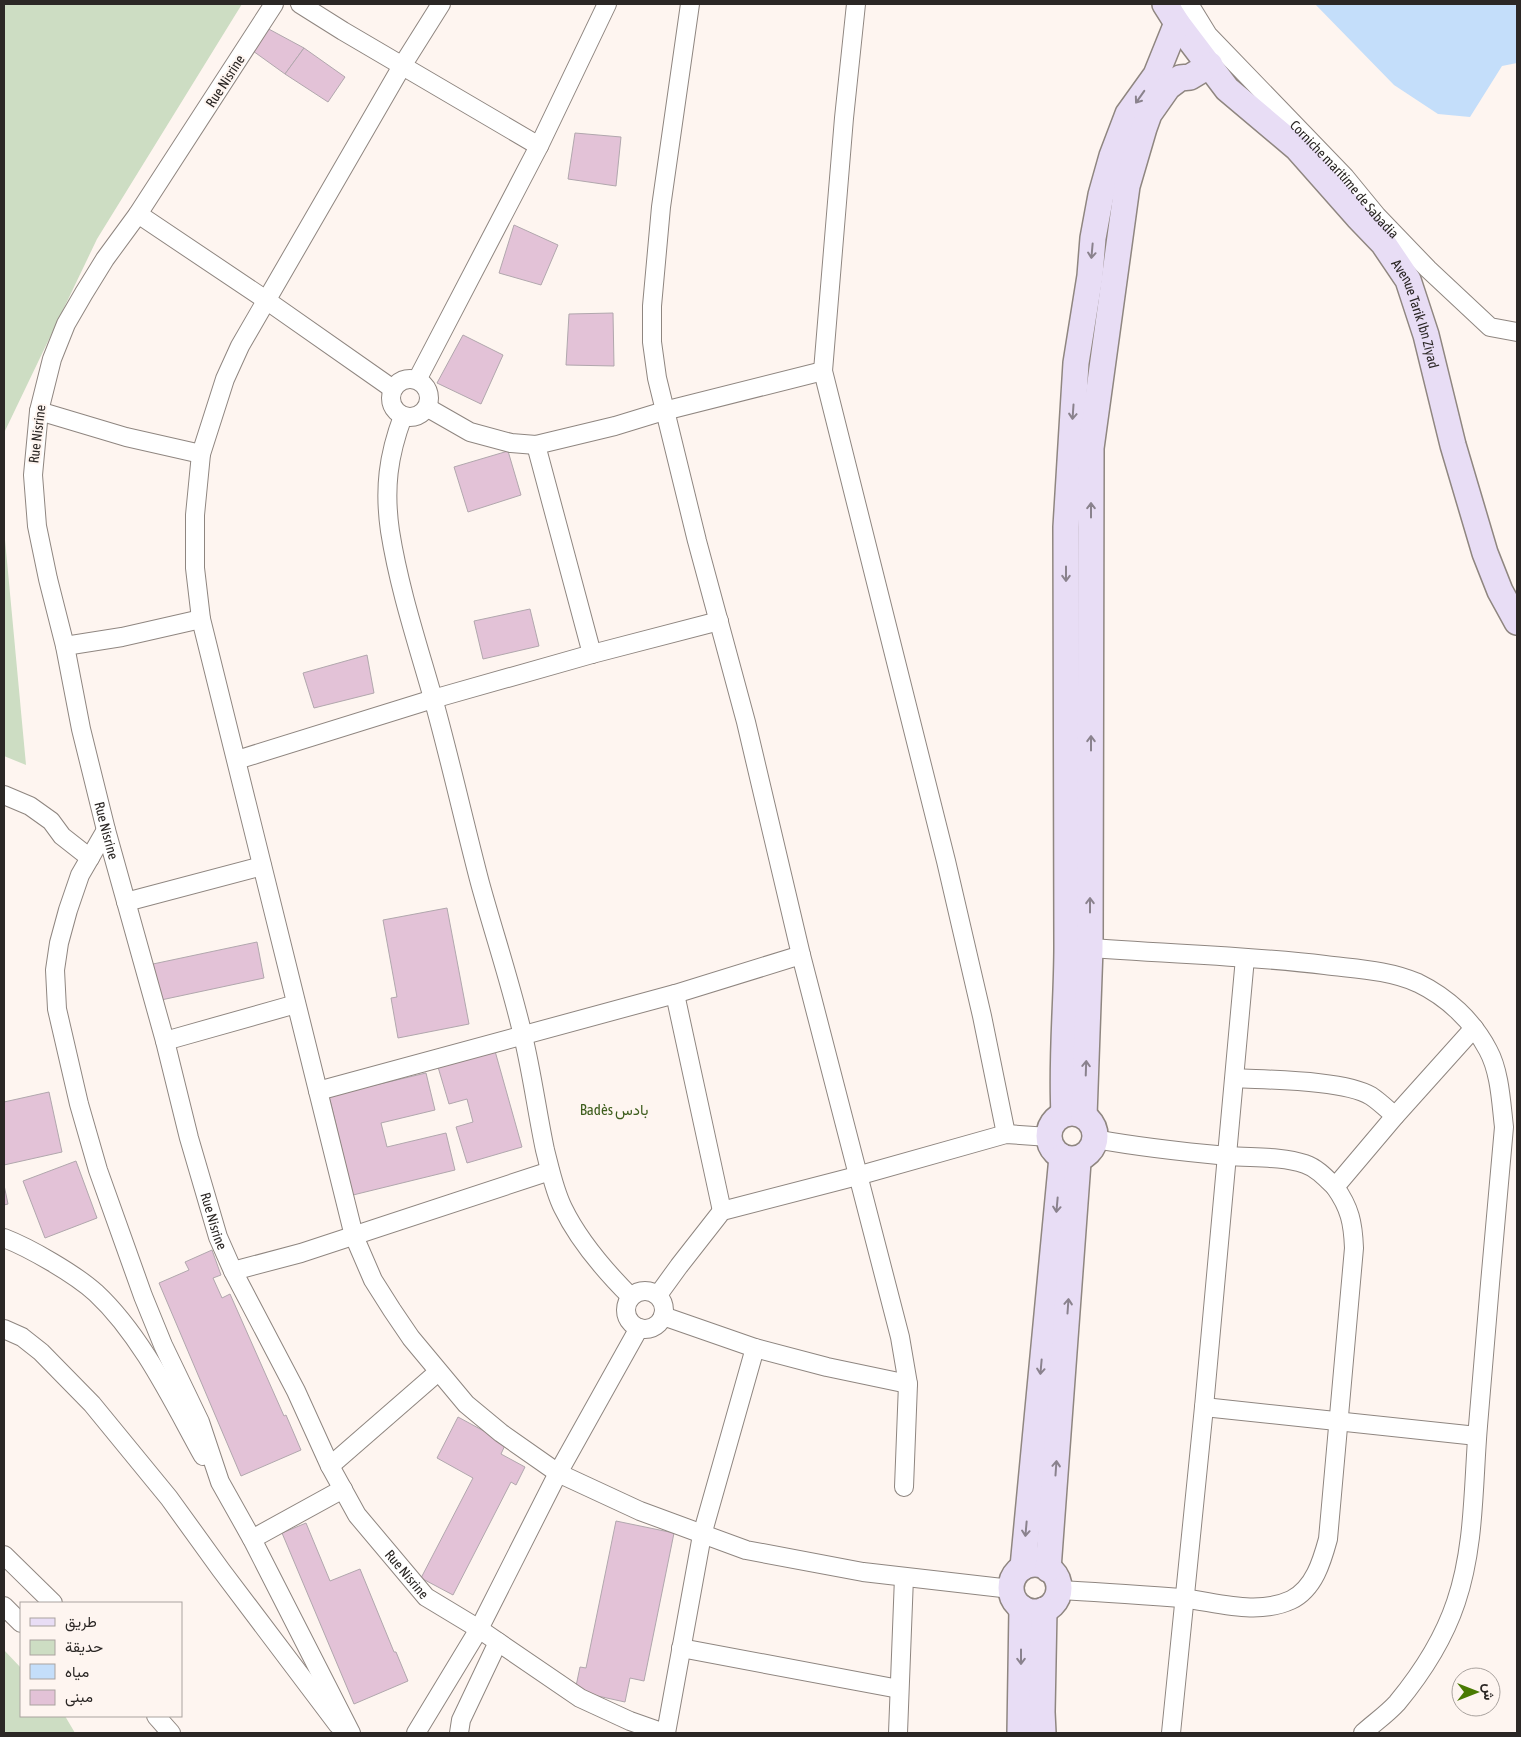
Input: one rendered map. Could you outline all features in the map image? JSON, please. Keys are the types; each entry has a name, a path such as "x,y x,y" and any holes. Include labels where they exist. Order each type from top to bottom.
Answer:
{"street":[{"name":"Rue Nisrine","path":"274,4 138,214 105,259 84,293 66,324 52,359 38,410 33,475 38,526 48,579 65,646 81,729 106,830 218,1237 233,1272 296,1391 330,1466 357,1515 426,1597 479,1629 580,1698 630,1721 665,1733"},
{"path":"300,4 539,146"},
{"path":"441,4 402,66 240,346 225,379 201,454 195,515 195,568 201,619 354,1236 373,1280 411,1338 438,1372 466,1404 501,1433 558,1473 640,1511 702,1535 755,1552 863,1572 904,1577 1025,1602 1054,1602 1050,1395 1063,1150 1050,1127 1056,1119 1074,1115 1090,1122 1094,1130 1095,1139 1089,1151 1063,1150 1006,1134 858,1176 722,1211 658,1295"},
{"path":"417,380 539,146 607,4"},
{"path":"690,4 661,207 652,306 652,342 657,378 746,722 801,955 900,1337 908,1384 904,1487"},
{"path":"856,4 823,371 946,861 982,1016 1006,1134"},
{"path":"1079,947 1066,527 1076,363 1090,276 1093,238 1101,195 1112,156 1128,114 1156,75 1177,10"},
{"name":"Avenue Tarik Ibn Ziyad","path":"1177,10 1226,89 1297,148 1383,243 1408,280 1426,335 1453,445 1485,553 1500,591 1517,622"},
{"name":"Corniche maritime de Sabadia","path":"1177,10 1208,35 1345,177 1377,216 1428,269 1490,327 1517,332"},
{"path":"1074,1115 1091,448 1127,186 1144,128 1149,114 1168,87 1180,78 1190,77 1210,65"},
{"path":"138,214 394,389"},
{"path":"428,408 470,432 511,444 536,445 823,371"},
{"path":"404,380 417,380 427,388 430,394 428,408 418,416 411,418 403,416 394,408 391,402 391,395 398,383 404,380"},
{"path":"38,410 126,437 201,454"},
{"path":"403,416 389,463 387,490 390,530 408,612 523,1036 550,1171 563,1207 578,1232 608,1274 631,1297"},
{"path":"536,445 592,654"},
{"path":"65,646 122,637 201,619"},
{"path":"237,760 433,699 592,654 720,621"},
{"path":"4,795 30,806 51,821 62,836 90,858"},
{"path":"106,830 80,875 57,952 55,987 63,1038 98,1170 143,1296 163,1345 200,1422 220,1482"},
{"path":"126,902 262,866"},
{"path":"1079,947 1310,963 1390,974 1418,983 1437,994 1460,1012 1474,1028 1489,1051 1501,1097 1504,1127 1477,1436 1472,1523 1465,1572 1456,1603 1444,1632 1419,1674 1396,1704 1363,1733"},
{"path":"318,1091 675,994 801,955"},
{"path":"1171,1733 1204,1407 1245,958"},
{"path":"675,994 722,1211"},
{"path":"165,1041 296,1004"},
{"path":"1335,1187 1474,1028"},
{"path":"1235,1078 1350,1088 1371,1096 1396,1116"},
{"path":"1043,1733 1042,1712 1025,1602 1012,1580 1016,1573 1023,1567 1040,1565 1053,1579 1231,1606 1259,1607 1276,1605 1292,1599 1304,1590 1314,1577 1328,1539 1339,1422 1354,1248 1350,1212 1335,1187 1307,1164 1292,1161 1132,1146 1095,1139"},
{"path":"233,1272 301,1253 550,1171"},
{"path":"4,1238 73,1276 96,1293 120,1320 144,1354 252,1539 352,1733"},
{"path":"644,1290 652,1291 658,1295 663,1301 664,1308 663,1316 659,1323 646,1329 632,1324 626,1311 627,1303 631,1297 637,1292 644,1290"},
{"path":"663,1316 755,1348 826,1367 908,1384"},
{"path":"4,1328 22,1337 41,1352 92,1404 169,1498 344,1733"},
{"path":"416,1733 479,1629 558,1473 639,1328"},
{"path":"665,1733 702,1535 755,1348"},
{"path":"330,1466 438,1372"},
{"path":"1023,1567 1050,1395"},
{"path":"1204,1407 1477,1436"},
{"path":"252,1539 343,1489"},
{"path":"4,1555 52,1602"},
{"path":"898,1733 904,1577"},
{"path":"1020,1733 1025,1602"},
{"path":"4,1606 20,1622"},
{"path":"459,1733 461,1720 498,1642"},
{"path":"682,1648 899,1689"},
{"path":"157,1717 171,1733"}],"green space":[{"path":"4,4 242,4 97,239 4,433"},
{"path":"4,529 26,765 4,756"},
{"path":"4,1650 20,1667 20,1717 66,1717 75,1733 4,1733"}],"water":[{"path":"1315,4 1517,4 1517,63 1502,66 1470,117 1438,114 1394,85"}],"building":[{"path":"265,27 304,48 285,74 253,51"},
{"path":"304,48 345,77 328,102 285,74"},
{"path":"575,133 621,137 616,186 568,179"},
{"path":"514,225 558,245 541,285 499,273"},
{"path":"613,313 614,366 566,365 569,314"},
{"path":"463,335 503,355 481,404 437,383"},
{"path":"508,451 521,495 468,512 454,467"},
{"path":"530,609 539,646 483,659 474,621"},
{"path":"367,655 374,693 314,708 303,673"},
{"path":"447,908 469,1024 398,1038 391,998 397,997 383,920"},
{"path":"257,942 264,978 161,1000 153,964"},
{"path":"495,1051 522,1147 467,1163 456,1127 473,1122 467,1099 449,1104 438,1067"},
{"path":"426,1073 435,1110 381,1123 387,1147 446,1133 455,1170 353,1195 329,1096"},
{"path":"49,1092 62,1152 4,1165 4,1102"},
{"path":"76,1161 97,1218 45,1238 23,1181"},
{"path":"4,1185 8,1204 4,1205"},
{"path":"212,1250 221,1275 213,1278 222,1298 230,1294 301,1450 241,1476 159,1283 189,1270 185,1262"},
{"path":"458,1417 506,1443 501,1454 525,1467 516,1485 511,1482 453,1595 421,1578 473,1478 437,1458"},
{"path":"616,1521 674,1533 644,1681 630,1678 625,1702 575,1691 580,1667 586,1668"},
{"path":"306,1523 330,1581 360,1569 408,1681 354,1704 282,1533"}],"district":[{"name":"Badès بادس","path":"614,1110"}]}
